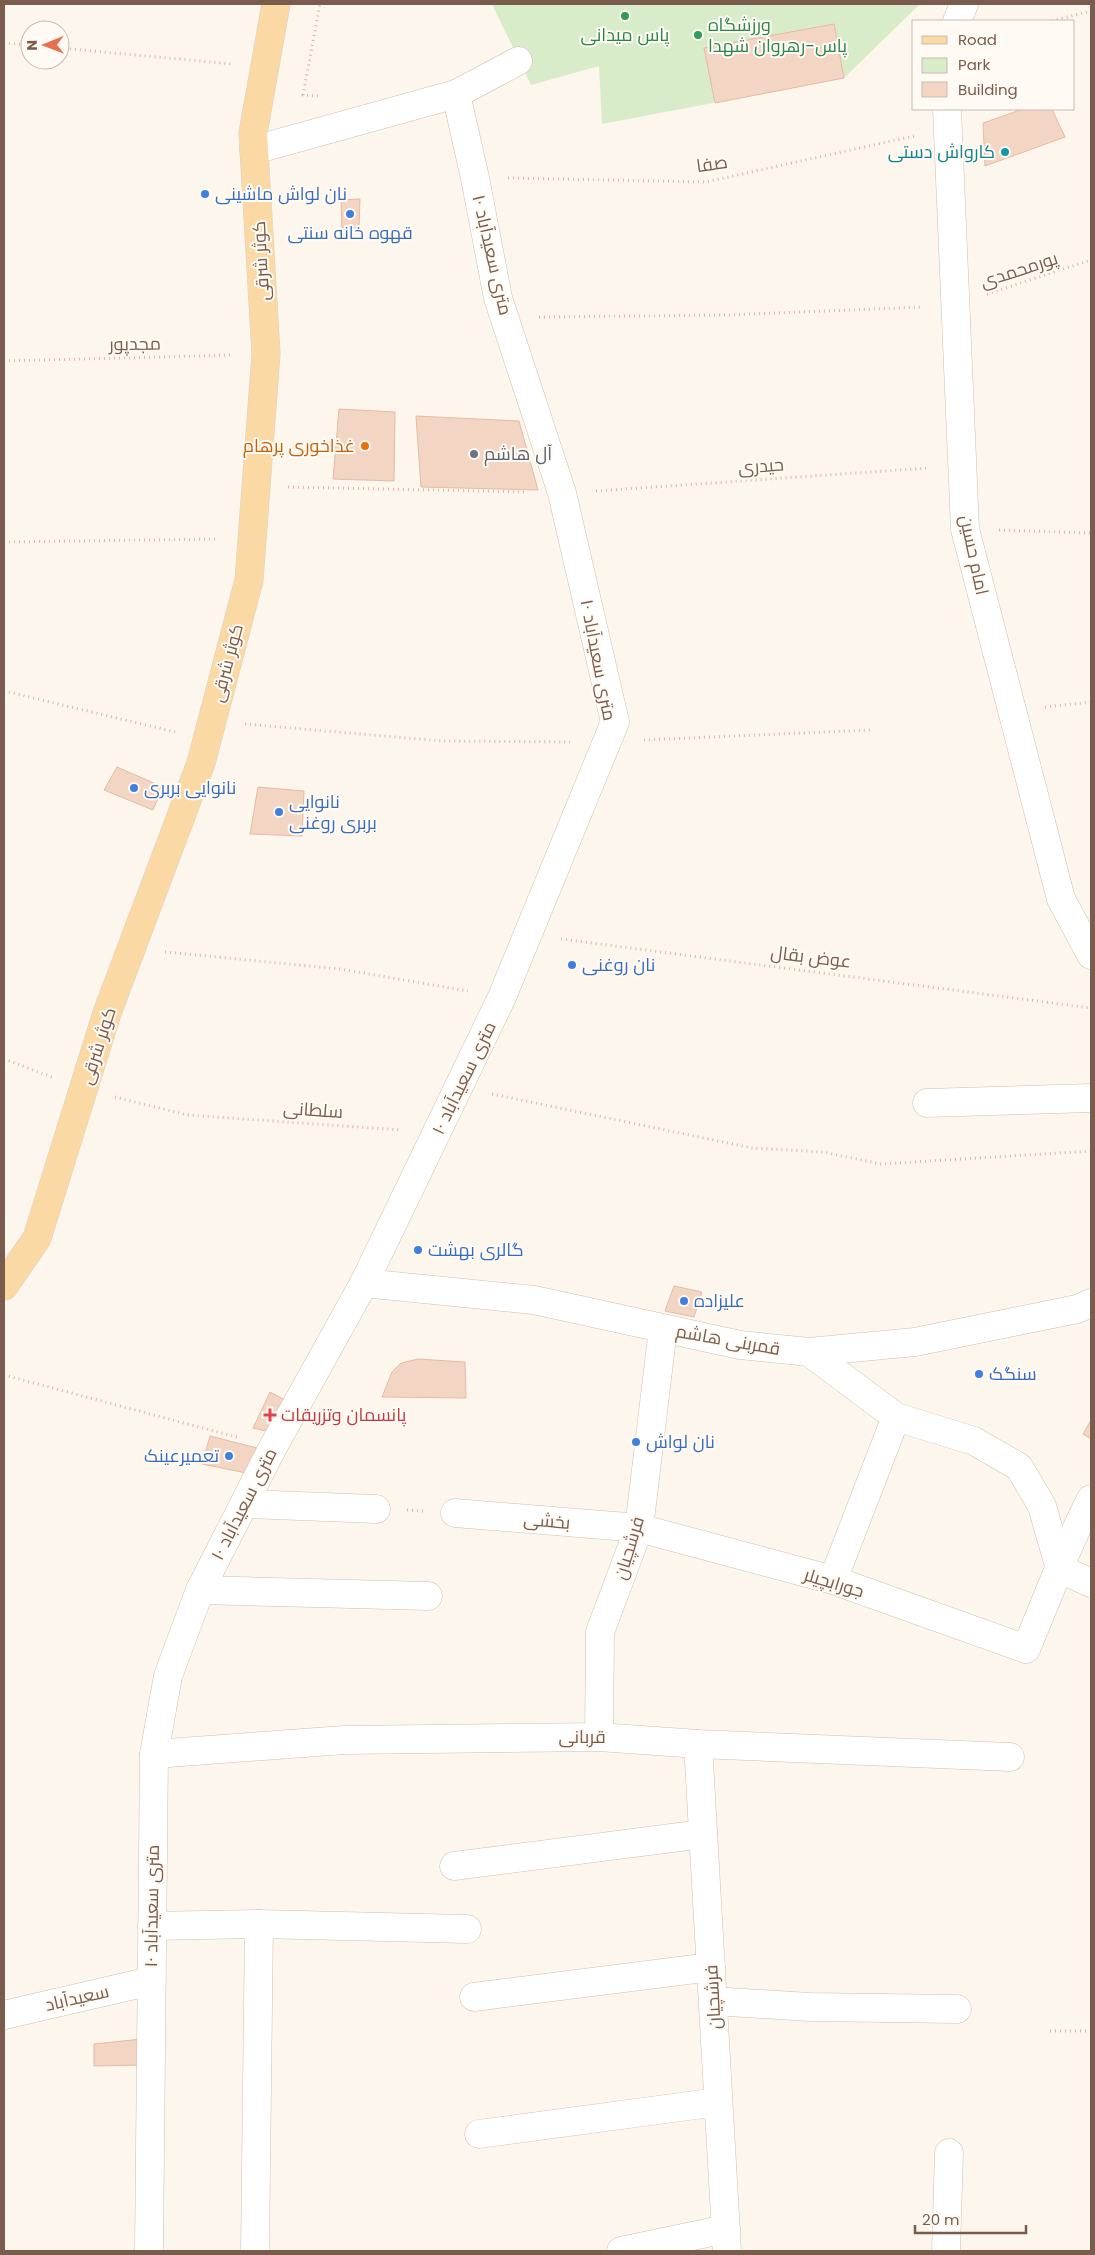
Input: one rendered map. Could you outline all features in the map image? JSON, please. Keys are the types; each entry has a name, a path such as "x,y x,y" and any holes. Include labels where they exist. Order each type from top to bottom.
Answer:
{"main road":[{"name":"کوثر شرقی","path":"4,1286 37,1238 108,1013 201,763 249,580 266,354 253,133 276,4"}],"street":[{"path":"957,20 964,4"},
{"path":"254,150 456,94 518,61"},
{"name":"۱۰ متری سعیدآباد","path":"149,2251 154,1754 168,1676 200,1590 273,1447 364,1283 502,997 615,722 562,493 498,298 475,178 456,94"},
{"name":"امام حسین","path":"947,119 965,529 1061,899 1091,955"},
{"path":"927,1103 1091,1098"},
{"name":"قمربنی هاشم","path":"364,1283 534,1300 740,1345 810,1352 915,1342 1077,1309 1091,1303"},
{"name":"فرشچیان","path":"598,1737 600,1632 639,1528 663,1329"},
{"path":"810,1352 896,1417 974,1441 1019,1467 1042,1506 1060,1569 1091,1583"},
{"path":"833,1580 896,1417"},
{"path":"1060,1569 1070,1539 1091,1499"},
{"path":"245,1504 376,1508"},
{"name":"بخشی","path":"455,1514 639,1528"},
{"name":"جورابچیلر","path":"639,1528 833,1580 1026,1649 1060,1569"},
{"path":"200,1590 428,1596"},
{"name":"قربانی","path":"154,1754 344,1740 598,1737 698,1744 1010,1757"},
{"name":"فرشچیان","path":"698,1744 727,2240"},
{"path":"454,1866 703,1834"},
{"path":"152,1926 259,1924 468,1929"},
{"path":"255,2251 259,1924"},
{"path":"474,1998 711,1966"},
{"name":"سعیدآباد","path":"4,2015 151,1981"},
{"path":"713,2001 810,2007 957,2008"},
{"path":"479,2134 718,2102"},
{"path":"946,2251 949,2153"},
{"path":"621,2251 727,2240"}],"path":[{"path":"320,4 303,95 322,96"},
{"path":"1056,20 1091,11"},
{"path":"4,43 20,44"},
{"path":"70,49 265,67"},
{"name":"صفا","path":"475,178 706,182 947,119"},
{"name":"پورمحمدی","path":"505,317 727,315 955,305 1091,260"},
{"name":"مجدپور","path":"4,361 266,354"},
{"name":"حیدری","path":"562,493 962,466"},
{"path":"256,486 562,493"},
{"path":"965,529 1091,532"},
{"path":"4,542 252,538"},
{"path":"4,691 209,730 441,741 606,742 870,730"},
{"path":"1012,710 1091,702"},
{"name":"عوض بقال","path":"528,934 1091,1008"},
{"path":"132,949 340,969 502,997"},
{"path":"459,1088 752,1148 823,1152 881,1164 1091,1151"},
{"name":"سلطانی","path":"187,1115 438,1132"},
{"path":"4,1375 273,1447"},
{"path":"376,1508 455,1514"},
{"path":"1050,2031 1091,2031"}],"green space":[{"name":"ورزشگاه پاس-رهروان شهدا","path":"492,4 920,4 844,78 602,124 599,66 531,85"}],"building":[{"path":"834,24 844,78 715,103 704,48"},
{"name":"کارواش دستی","path":"1020,110 1052,110 1065,137 985,166 983,123"},
{"name":"قهوه خانه سنتی","path":"360,199 359,228 342,230 341,200"},
{"name":"غذاخوری پرهام","path":"339,409 395,412 394,481 333,479"},
{"name":"آل هاشم","path":"416,416 519,421 538,490 421,487"},
{"name":"نانوایی بربری","path":"117,767 163,787 153,810 104,790"},
{"name":"نانوایی بربری روغنی","path":"258,787 304,791 302,836 250,834"},
{"name":"علیزاده","path":"674,1286 702,1292 694,1317 665,1311"},
{"path":"418,1359 465,1362 466,1398 382,1397 392,1372 401,1363"},
{"name":"پانسمان وتزریقات","path":"270,1392 287,1401 270,1432 253,1428"},
{"path":"1091,1420 1091,1439 1083,1434"},
{"name":"تعمیرعینک","path":"210,1436 257,1448 246,1473 202,1464"},
{"path":"142,2039 141,2065 94,2066 94,2044"}],"place":[{"name":"پاس میدانی","path":"625,16"},
{"name":"ورزشگاه پاس-رهروان شهدا","path":"698,35"},
{"name":"کارواش دستی","path":"1005,152"},
{"name":"نان لواش ماشینی","path":"205,194"},
{"name":"قهوه خانه سنتی","path":"350,214"},
{"name":"غذاخوری پرهام","path":"365,446"},
{"name":"آل هاشم","path":"474,454"},
{"name":"نانوایی بربری","path":"134,788"},
{"name":"نانوایی بربری روغنی","path":"279,812"},
{"name":"نان روغنی","path":"572,965"},
{"name":"گالری بهشت","path":"418,1250"},
{"name":"علیزاده","path":"684,1301"},
{"name":"سنگک","path":"979,1374"},
{"name":"پانسمان وتزریقات","path":"270,1415"},
{"name":"نان لواش","path":"636,1442"},
{"name":"تعمیرعینک","path":"229,1456"}]}
